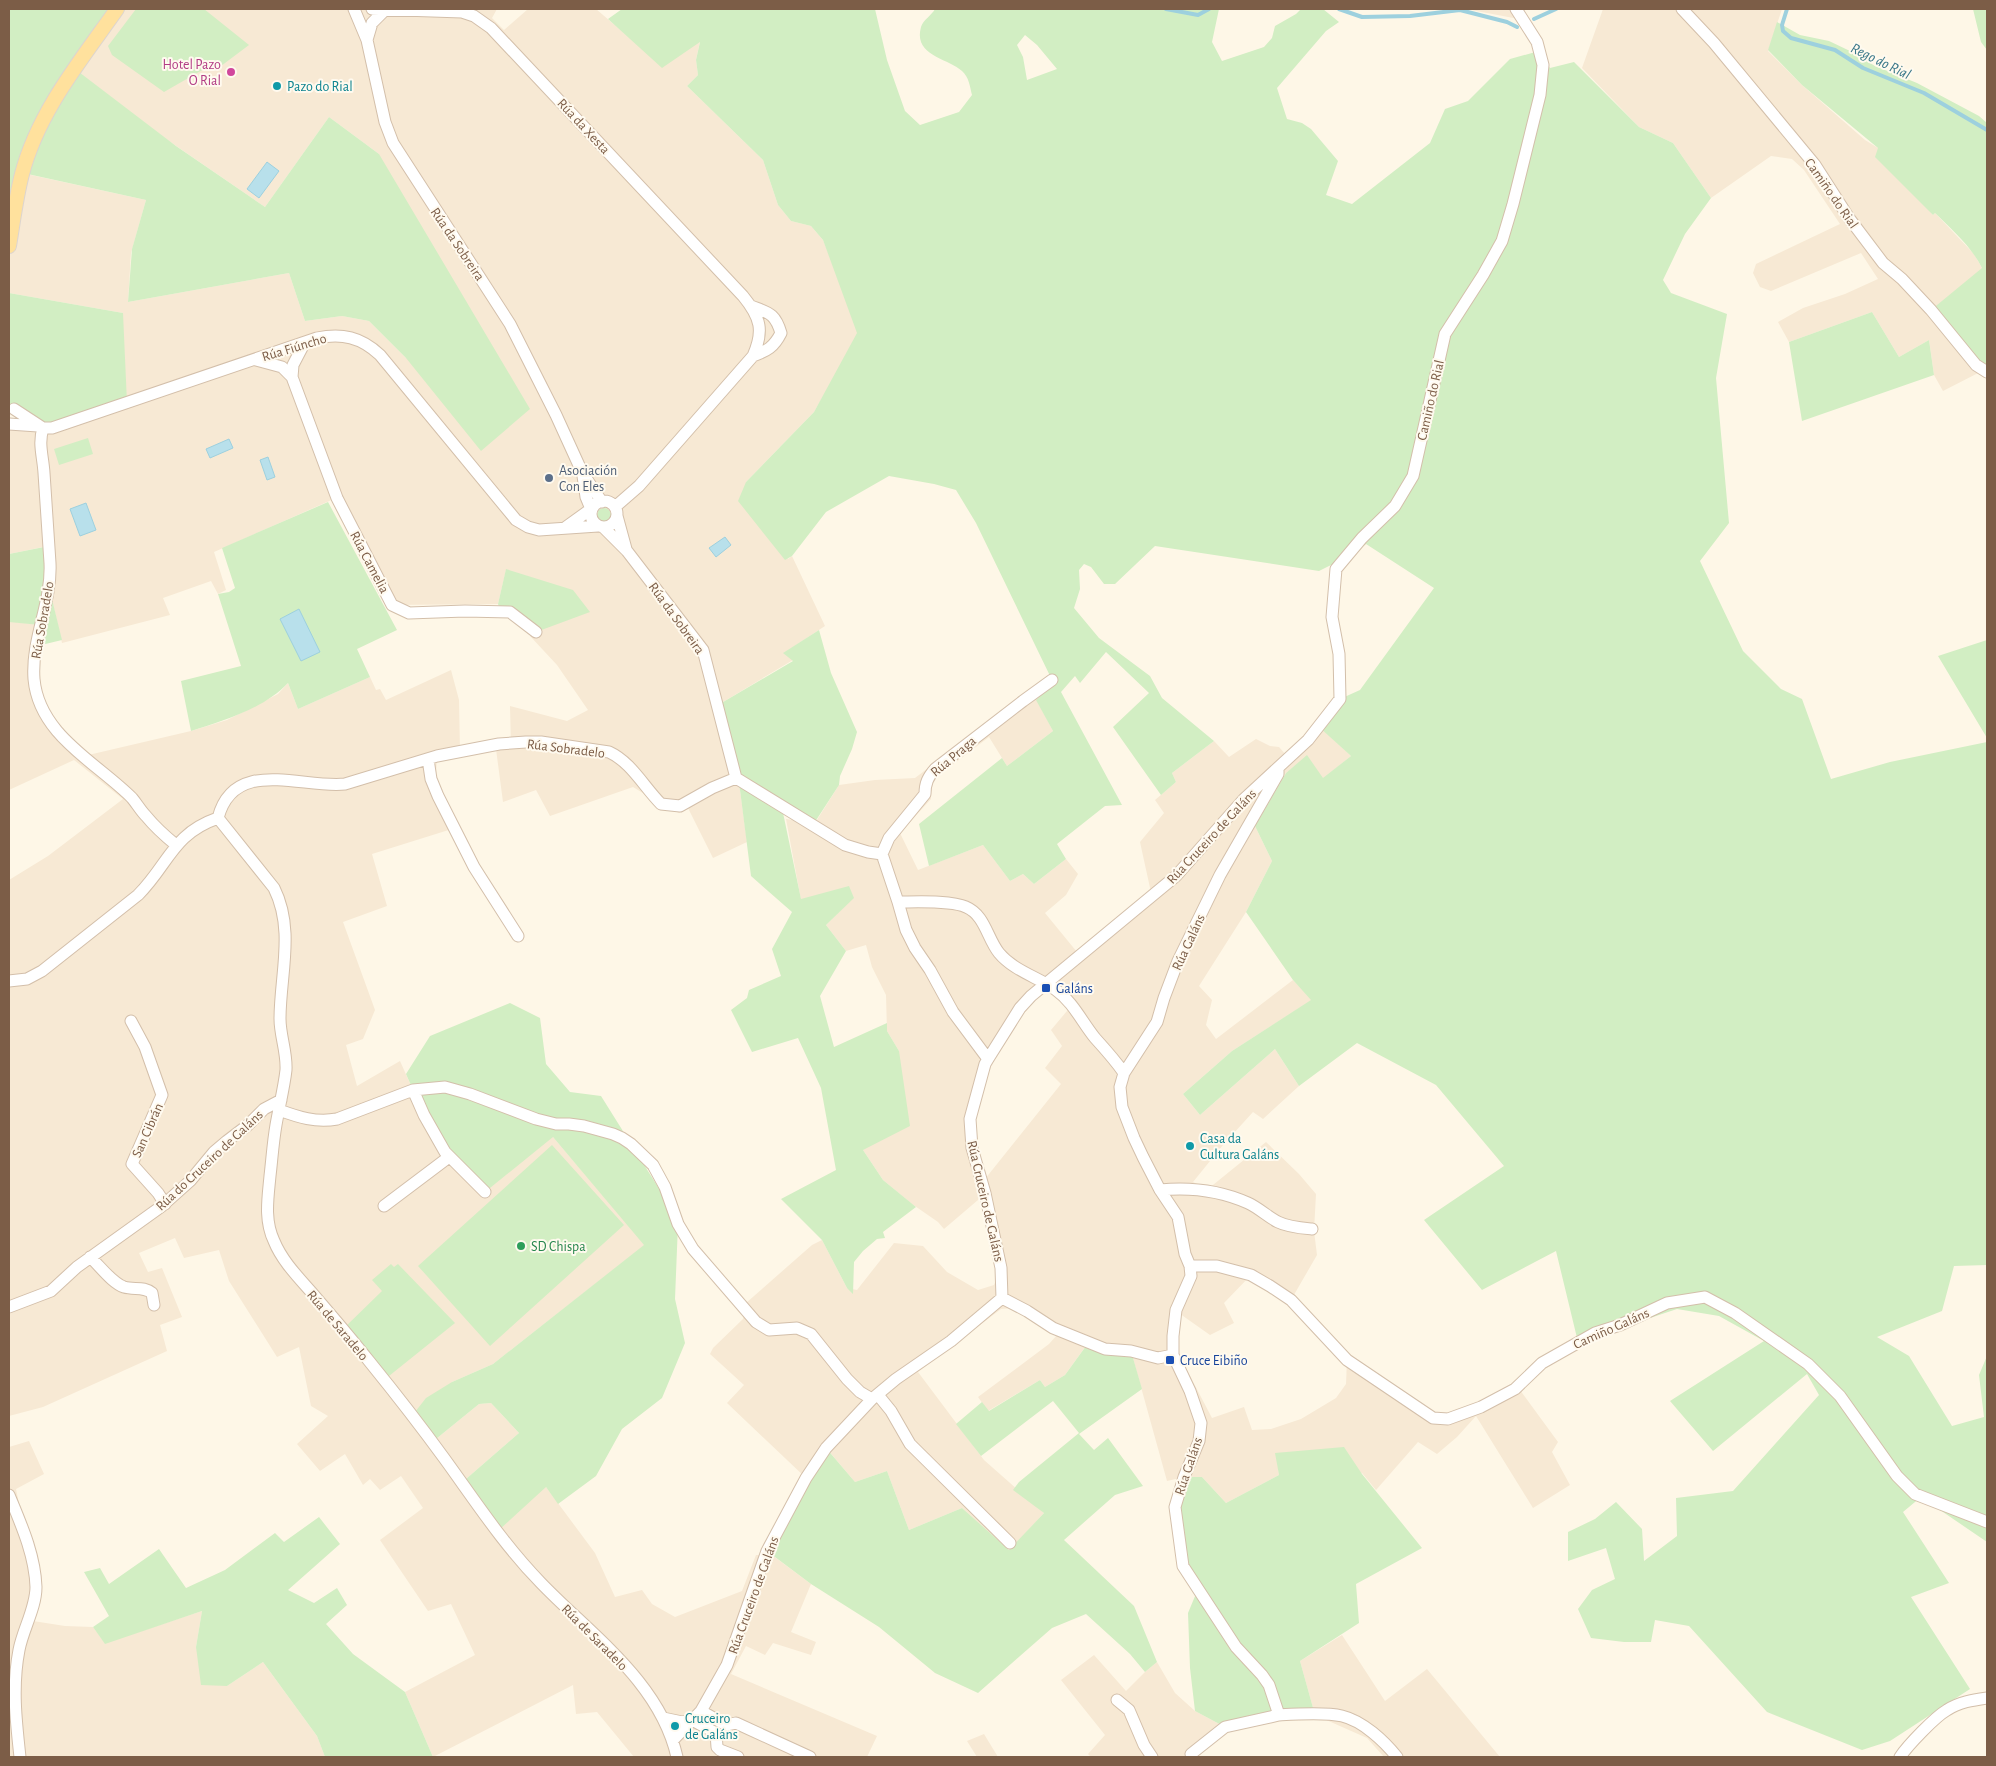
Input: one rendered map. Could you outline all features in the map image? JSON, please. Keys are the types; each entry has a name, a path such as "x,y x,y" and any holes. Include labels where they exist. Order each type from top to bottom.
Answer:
{"main road":[{"path":"9,246 22,173 48,110 74,68 118,9"}],"street":[{"name":"Rúa da Sobreira","path":"354,9 367,40 385,122 393,143 510,324 556,414 582,472 602,502"},
{"name":"Rúa da Xesta","path":"372,9 462,12 474,16 491,28 751,306 758,319 760,332 758,343 752,356 616,512"},
{"name":"Camiño do Rial","path":"1279,766 1308,740 1340,699 1339,654 1332,617 1336,569 1362,538 1395,506 1413,476 1445,334 1484,275 1502,241 1540,95 1543,65 1537,42 1516,9"},
{"name":"Camiño do Rial","path":"1682,9 1714,43 1815,165 1883,263 1902,279 1931,310 1976,365 1987,372"},
{"path":"367,40 372,23 385,10"},
{"name":"Rúa da Xesta","path":"751,306 771,314 777,319 781,333 775,344 766,352 752,356"},
{"name":"Rúa Fiúncho","path":"9,425 52,428 306,342 328,336 343,336 357,339 373,349 516,520 533,529 546,530 600,526"},
{"path":"288,366 306,342"},
{"path":"283,350 289,355 288,366"},
{"path":"255,360 288,366"},
{"name":"Rúa Camelia","path":"288,366 336,498 392,605 409,613 510,612 536,632"},
{"path":"12,406 40,427"},
{"path":"9,425 15,417 12,406"},
{"name":"Rúa Sobradelo","path":"40,427 39,446 43,468 50,591 40,625 35,664 34,678 37,695 43,712 52,726 133,799 158,829 176,845"},
{"name":"Rúa da Sobreira","path":"582,472 586,497 591,510"},
{"path":"566,528 598,503 602,502 611,504 616,512 612,524 600,526 592,520 591,510"},
{"name":"Rúa da Sobreira","path":"616,512 627,551"},
{"name":"Rúa da Sobreira","path":"600,526 627,551 703,650 736,778"},
{"name":"Rúa Praga","path":"882,854 890,838 925,794 928,776 1022,700 1052,680"},
{"name":"Rúa Sobradelo","path":"218,818 221,807 227,797 235,790 255,781 296,780 321,784 339,784 465,750 526,742 609,752 630,767 661,804 674,806 687,803 712,788 736,778"},
{"path":"428,759 435,788 474,867 518,936"},
{"name":"Rúa Cruceiro de Galáns","path":"673,1740 701,1711 727,1665 767,1551 806,1478 826,1448 875,1397 896,1379 951,1341 1002,1298 1001,1268 985,1193 972,1148 970,1119 988,1058 1020,1008 1044,984 1059,974 1176,876 1244,799 1279,766"},
{"name":"Rúa Galáns","path":"1279,766 1278,774 1220,875 1178,961 1157,1022 1124,1073 1120,1087 1122,1107 1134,1138 1160,1190 1178,1217 1185,1254 1190,1266 1191,1276 1176,1310 1173,1355 1190,1391 1201,1423 1199,1441 1184,1477 1175,1506 1182,1566 1236,1647 1269,1685 1279,1715"},
{"path":"736,778 845,845 882,854 910,939 953,1012 988,1058"},
{"path":"1244,799 1253,802 1256,812"},
{"path":"9,982 27,979 42,971 130,901 149,883 176,845 195,828 218,818"},
{"name":"Rúa de Saradelo","path":"218,818 274,888 280,901 286,941 280,1022 286,1069 275,1127 267,1216 275,1244 284,1260 390,1387 443,1457 496,1533 541,1583 586,1626 640,1683 663,1718 673,1740 677,1757"},
{"path":"898,902 956,904 971,909 982,922 999,953 1016,967 1056,990 1072,1006 1124,1073"},
{"name":"San Cibrán","path":"132,1021 145,1048 162,1095 132,1164 165,1204"},
{"name":"Rúa do Cruceiro de Galáns","path":"9,1307 51,1290 90,1257 165,1204 190,1181 214,1152 248,1125 264,1109 280,1105 299,1117 326,1121 337,1119 413,1090 445,1087 549,1123 569,1124 613,1134 631,1144 653,1165 660,1176 678,1224 693,1249 756,1322 769,1330 797,1328 811,1334 860,1392 875,1397 891,1411 910,1444 1010,1543"},
{"path":"413,1090 424,1115 449,1157 485,1192"},
{"path":"384,1206 449,1157"},
{"path":"1160,1190 1198,1189 1248,1203 1277,1222 1287,1226 1312,1229"},
{"path":"90,1257 117,1283 125,1287 144,1288 152,1293 154,1305"},
{"name":"Camiño Galáns","path":"1190,1266 1216,1266 1251,1275 1270,1286 1291,1300 1346,1360 1433,1418 1448,1419 1481,1407 1514,1389 1542,1362 1595,1333 1620,1325 1667,1303 1704,1297 1735,1313 1808,1364 1840,1396 1897,1476 1915,1494 1987,1522"},
{"path":"1002,1298 1028,1311 1053,1328 1105,1349 1138,1352 1158,1358 1173,1355"},
{"path":"9,1495 32,1559 36,1586 12,1687 20,1757"},
{"path":"1900,1757 1905,1749 1946,1710 1969,1700 1987,1698"},
{"path":"1117,1700 1129,1710 1144,1746 1152,1757"},
{"path":"701,1711 726,1725 736,1724 810,1757"},
{"path":"1191,1754 1225,1727 1279,1715 1342,1716 1363,1725 1388,1746 1397,1757"},
{"path":"663,1718 682,1722 692,1720 716,1733 717,1747 720,1750 738,1757"}],"shaded area":[{"path":"123,9 497,9 492,18 504,30 528,9 596,9 637,44 700,41 696,60 698,75 687,86 763,160 778,205 791,221 811,226 823,240 860,332 814,412 746,482 788,559 792,556 825,626 784,653 793,660 718,705 740,790 747,842 713,858 688,808 679,813 633,787 550,816 536,790 503,802 496,749 511,747 510,706 567,721 588,710 557,665 530,636 536,632 506,570 498,604 392,605 336,498 214,552 226,590 218,594 211,581 163,598 170,615 62,643 50,591 48,546 9,554 9,417 43,428 123,313 9,293 9,252 22,173 146,200 131,253 128,302 289,273 305,321 342,316 369,321 406,358 379,154 329,117 265,207 166,139 74,69"},
{"path":"1466,9 1519,9 1524,20"},
{"path":"1603,9 1782,9 1768,51 1802,85 1865,140 1878,148 1933,215 1935,213 1974,254 1982,268 1984,370 1943,391 1934,375 1929,340 1899,357 1872,312 1789,342 1778,322 1803,308 1845,294 1878,279 1861,253 1771,291 1760,287 1753,273 1756,264 1840,224 1804,170 1792,159 1771,156 1711,198 1673,143 1639,127 1582,68"},
{"path":"9,621 40,625 37,695 52,726 84,756 191,731 227,720 278,694 288,683 298,709 370,677 376,690 380,689 386,700 451,670 459,700 460,751 437,756 436,775 455,828 372,854 387,906 343,922 375,1010 363,1039 346,1045 357,1086 400,1061 413,1090 553,1137 645,1245 493,1364 452,1382 436,1439 479,1404 491,1403 519,1433 466,1479 546,1487 595,1553 615,1597 642,1590 652,1604 675,1617 742,1591 756,1555 772,1555 811,1584 791,1632 816,1642 811,1655 773,1643 765,1655 746,1646 731,1674 877,1736 867,1757 634,1757 597,1712 576,1714 573,1685 433,1757 405,1692 475,1655 451,1604 428,1611 380,1540 423,1508 401,1476 380,1490 370,1479 363,1485 345,1454 320,1471 297,1444 328,1416 311,1406 299,1347 277,1357 229,1281 219,1250 184,1258 175,1238 139,1253 148,1272 162,1268 182,1317 160,1325 167,1351 43,1407 9,1416 9,880 48,856 123,799 74,760 9,790"},
{"path":"1045,679 1050,688 1037,700 1053,731 1007,766 989,737 930,782 931,799 900,833 918,870 983,845 1010,881 1023,874 1034,884 1066,859 1078,874 1066,895 1045,913 1077,952 1002,1028 970,1119 985,1179 1061,1084 1045,1068 1062,1046 1051,1030 1072,1005 1054,984 1117,932 1152,897 1140,842 1164,813 1155,800 1176,782 1172,773 1214,741 1229,757 1256,739 1270,746 1279,747 1286,755 1319,726 1351,756 1323,779 1307,756 1286,773 1255,826 1272,861 1246,912 1199,986 1212,1000 1206,1025 1216,1039 1293,980 1312,1000 1232,1051 1183,1094 1200,1115 1275,1049 1299,1086 1263,1119 1253,1112 1193,1182 1208,1189 1266,1142 1299,1174 1316,1194 1314,1231 1317,1255 1291,1300 1251,1275 1224,1303 1234,1323 1210,1335 1176,1311 1173,1354 1180,1357 1212,1418 1244,1407 1252,1430 1271,1429 1301,1419 1336,1398 1346,1384 1347,1360 1433,1418 1448,1419 1517,1386 1558,1442 1552,1452 1570,1485 1533,1508 1476,1416 1457,1437 1437,1454 1418,1442 1376,1490 1362,1473 1276,1453 1279,1475 1226,1503 1202,1477 1184,1477 1167,1481 1131,1351 1088,1343 1065,1375 1045,1387 1040,1380 988,1411 978,1397 1049,1344 1057,1335 1014,1308 1001,1309 918,1372 984,1460 1044,1513 1009,1551 962,1508 909,1530 887,1471 855,1482 827,1449 806,1478 727,1403 744,1385 710,1354 713,1348 743,1319 746,1303 812,1245 822,1240 847,1288 857,1290 894,1243 923,1246 947,1272 978,1290 994,1285 1001,1268 985,1194 944,1229 938,1222 883,1180 863,1150 899,1051 887,1031 886,995 872,967 866,945 846,951 826,925 853,898 801,900 786,819 815,823 839,785 875,780 915,778"},
{"path":"29,1441 44,1474 16,1489 36,1586 33,1621 65,1626 93,1627 105,1643 202,1611 196,1647 227,1686 263,1662 317,1736 325,1757 9,1757 9,1447"},
{"path":"1342,1635 1385,1701 1427,1669 1500,1757 1384,1757 1367,1738 1315,1715 1300,1661"},
{"path":"1094,1655 1126,1691 1157,1662 1175,1693 1195,1711 1225,1727 1192,1757 1091,1757 1088,1754 1105,1735 1061,1680"},
{"path":"984,1734 998,1757 977,1757 967,1741"}],"green space":[{"path":"9,9 119,9 75,69 176,146 265,207 329,117 379,154 530,409 481,451 406,358 369,321 342,316 305,321 289,273 128,302 132,249 146,200 23,173 9,210"},
{"path":"136,9 204,9 249,45 217,69 211,65 164,92 112,55 108,46"},
{"path":"622,9 875,9 887,60 905,111 920,125 959,112 972,95 968,79 964,73 933,55 922,44 920,37 921,27 935,9 1219,9 1212,42 1222,61 1264,47 1272,38 1275,26 1301,9 1323,9 1339,22 1326,31 1277,88 1287,119 1302,123 1311,129 1338,161 1326,195 1352,204 1430,143 1445,109 1468,101 1510,59 1539,51 1550,68 1574,62 1639,127 1673,143 1711,198 1685,234 1663,280 1671,293 1727,314 1716,378 1729,523 1700,561 1743,651 1781,689 1802,699 1831,779 1890,762 1987,742 1987,1265 1954,1266 1942,1311 1877,1337 1909,1356 1952,1426 1984,1417 1979,1375 1987,1356 1987,1542 1921,1497 1903,1512 1949,1583 1911,1597 1970,1689 1890,1741 1862,1750 1767,1712 1689,1626 1655,1620 1651,1642 1624,1642 1591,1638 1578,1609 1592,1590 1615,1579 1606,1548 1568,1561 1568,1532 1595,1519 1616,1502 1642,1529 1644,1561 1677,1536 1676,1498 1733,1491 1819,1395 1807,1374 1713,1451 1670,1401 1764,1341 1719,1316 1677,1309 1578,1342 1556,1251 1482,1290 1424,1220 1504,1166 1436,1085 1357,1043 1299,1086 1275,1049 1200,1115 1183,1094 1232,1051 1311,1000 1293,980 1246,912 1272,861 1255,826 1286,773 1307,755 1323,778 1351,756 1319,727 1340,699 1360,690 1434,588 1366,544 1336,569 1331,565 1319,571 1155,546 1115,584 1104,584 1091,567 1084,564 1079,570 1080,589 1074,608 1099,638 1150,676 1162,698 1214,741 1172,773 1176,782 1161,795 1113,727 1149,693 1106,652 1080,683 1075,676 1061,692 1122,805 1105,806 1057,844 1066,859 1034,884 1023,874 1010,881 983,845 929,866 919,824 1002,758 1007,766 1053,731 1036,700 1049,687 1052,680 976,523 956,490 889,476 826,512 792,556 785,560 738,501 746,482 814,412 857,333 823,240 811,226 791,221 778,205 763,160 687,86 698,75 696,60 700,42 662,68 608,19","holes":["1025,35 1037,45 1057,69 1027,80 1023,57 1017,45"]},
{"path":"1973,9 1987,9 1987,50 1981,42"},
{"path":"1777,22 1800,35 1829,41 1875,66 1917,83 1979,116 1987,123 1987,372 1931,310 1982,268 1978,260 1935,213 1933,215 1875,157 1878,148 1802,85 1768,50"},
{"path":"9,293 123,313 127,403 43,428 15,417 14,409 9,402"},
{"path":"1872,312 1899,357 1929,340 1934,375 1802,421 1789,342"},
{"path":"88,438 93,454 59,465 54,449"},
{"path":"328,502 397,630 357,649 370,677 298,709 288,683 279,692 256,707 191,731 181,681 241,666 218,594 229,592 235,588 222,548"},
{"path":"601,508 607,508 611,515 607,522 601,522 597,518 597,512"},
{"path":"49,546 50,591 62,640 37,646 40,625 9,622 9,554"},
{"path":"506,569 573,590 590,612 536,632 501,612 498,604"},
{"path":"819,630 831,673 857,732 840,776 839,785 813,825 782,808 801,899 849,886 854,898 826,925 846,951 820,996 834,1047 887,1023 887,1031 899,1051 910,1126 863,1150 883,1180 916,1207 883,1232 885,1238 877,1239 854,1262 853,1294 847,1288 822,1240 781,1199 836,1170 821,1088 798,1038 752,1052 731,1010 747,998 749,990 781,976 772,949 792,912 751,876 740,790 718,705 793,661 783,653"},
{"path":"1987,640 1987,738 1938,656"},
{"path":"510,1003 540,1018 546,1064 570,1092 601,1096 673,1211 678,1224 675,1299 685,1343 662,1398 622,1429 596,1476 558,1504 546,1487 499,1530 466,1479 519,1433 491,1403 479,1404 436,1439 415,1412 426,1398 452,1382 493,1364 644,1245 553,1137 485,1192 462,1171 424,1115 406,1074 430,1036"},
{"name":"SD Chispa","path":"552,1145 624,1225 490,1346 418,1266"},
{"path":"391,1264 394,1267 398,1264 455,1323 384,1380 343,1329 382,1291 372,1280"},
{"path":"1086,1346 1131,1351 1142,1389 1079,1434 1094,1450 1108,1438 1143,1486 1115,1495 1064,1540 1134,1606 1157,1662 1145,1672 1130,1654 1086,1614 1052,1628 978,1693 935,1673 879,1627 811,1584 767,1551 826,1448 855,1482 887,1471 909,1530 962,1508 1009,1550 1044,1513 1013,1490 1019,1482 1079,1433 1053,1401 981,1456 956,1424 982,1402 989,1411 1040,1380 1045,1387 1065,1375"},
{"path":"1344,1447 1362,1474 1422,1548 1356,1584 1359,1623 1300,1661 1315,1715 1225,1727 1195,1711 1190,1668 1188,1613 1198,1589 1183,1566 1175,1510 1184,1477 1202,1477 1226,1503 1279,1475 1275,1453"},
{"path":"319,1517 340,1544 288,1590 314,1603 337,1588 347,1605 326,1624 353,1654 405,1692 433,1757 325,1757 317,1736 263,1662 227,1686 201,1685 196,1647 202,1611 105,1644 93,1627 109,1616 84,1572 100,1568 109,1584 159,1549 186,1588 225,1570 275,1533 284,1542"}],"water":[{"path":"267,162 279,171 259,198 247,189"},
{"path":"229,439 233,448 210,458 206,449"},
{"path":"268,457 275,477 267,480 260,460"},
{"path":"86,503 96,530 80,536 70,509"},
{"path":"725,537 731,545 716,557 709,548"},
{"path":"299,609 320,652 301,661 280,619"}],"waterway":[{"name":"Rego do Rial","path":"1166,9 1198,15 1209,9"},
{"name":"Rego do Rial","path":"1339,9 1362,17 1410,16 1460,10 1507,22 1517,27"},
{"name":"Rego do Rial","path":"1534,19 1556,9"},
{"name":"Rego do Rial","path":"1787,9 1782,25 1783,31 1791,38 1835,50 1863,68 1924,93 1987,130"}],"place":[{"name":"Hotel Pazo O Rial","path":"231,72"},
{"name":"Pazo do Rial","path":"277,86"},
{"name":"Asociación Con Eles","path":"549,478"},
{"name":"Galáns","path":"1046,988"},
{"name":"Casa da Cultura Galáns","path":"1190,1146"},
{"name":"SD Chispa","path":"521,1246"},
{"name":"Cruce Eibiño","path":"1170,1360"},
{"name":"Cruceiro de Galáns","path":"675,1726"}]}
